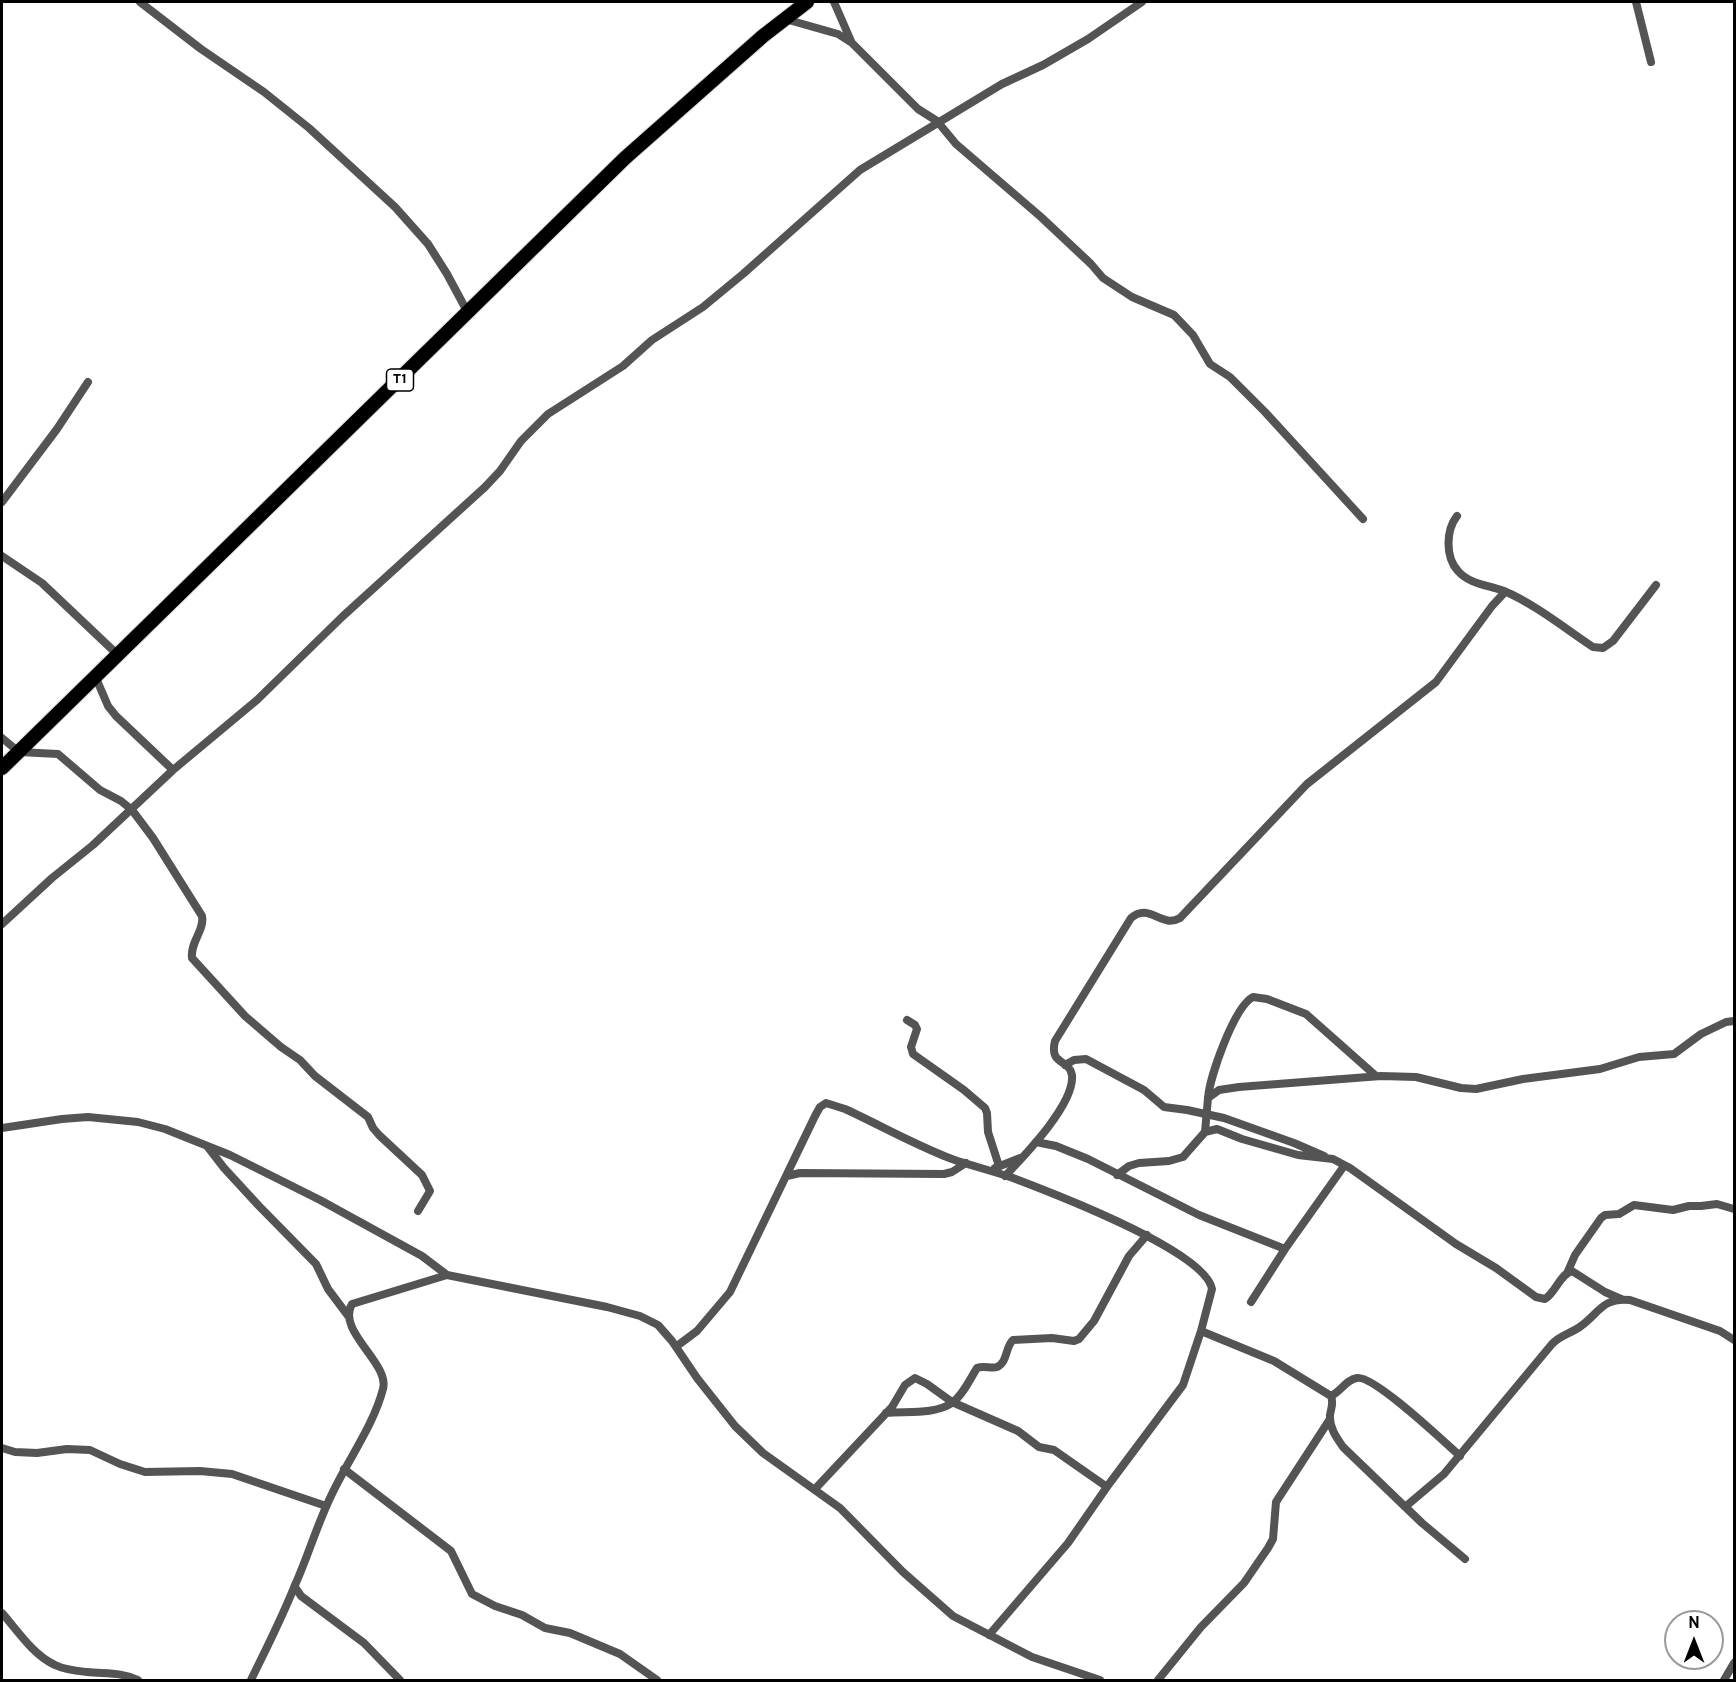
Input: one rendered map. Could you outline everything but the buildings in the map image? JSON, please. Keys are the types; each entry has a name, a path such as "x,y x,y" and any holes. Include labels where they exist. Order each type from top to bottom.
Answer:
{"highway":[{"name":"T1","path":"2,768 634,150 807,2"}],"street":[{"path":"140,2 201,49 264,92 309,128 395,207 428,244 468,313"},
{"path":"834,2 852,43"},
{"path":"2,924 132,810 173,770 256,700 342,617 485,487 500,471 521,441 548,414 623,366 652,340 703,308 860,170 937,121 1070,49 1142,2"},
{"path":"1636,2 1651,62"},
{"path":"785,19 838,34 852,43 918,109 937,121 956,144 1047,222 1103,278 1132,297 1174,315 1193,335 1210,364 1230,377 1257,404 1363,519"},
{"path":"2,502 57,429 88,382"},
{"path":"1457,516 1451,524 1450,559 1459,573 1469,580 1505,592 1527,603 1593,647 1603,648 1614,641 1656,585"},
{"path":"2,556 42,583 118,654"},
{"path":"1005,1176 1056,1117 1064,1102 1072,1076 1070,1069 1053,1054 1055,1041 1131,918 1147,912 1172,922 1180,918 1307,784 1437,682 1492,606 1505,592"},
{"path":"96,678 102,695 116,716 173,770"},
{"path":"2,738 19,752 58,754 104,793 121,801 132,810 153,838 202,916 203,922 193,942 192,958 226,992 233,1005 281,1047 300,1060 315,1076 368,1117 379,1135 422,1175 430,1191 418,1211"},
{"path":"1205,1132 1212,1076 1242,1006 1253,997 1267,999 1306,1014 1376,1076"},
{"path":"907,1020 917,1029 911,1047 913,1054 964,1090 985,1108 988,1132 999,1166"},
{"path":"1208,1098 1219,1090 1239,1087 1376,1076 1416,1077 1461,1088 1476,1089 1523,1079 1600,1069 1640,1057 1674,1054 1701,1034 1720,1024 1734,1021"},
{"path":"1065,1065 1074,1060 1086,1059 1144,1090 1164,1107 1187,1110 1244,1125 1328,1158 1344,1166 1456,1244 1496,1268 1536,1298 1545,1299 1551,1296 1575,1256 1605,1215 1619,1214 1634,1204 1673,1210 1689,1206 1717,1204 1734,1209"},
{"path":"677,1346 697,1331 730,1292 815,1116 820,1107 826,1103 845,1108 951,1159 1005,1176 1147,1235 1161,1242 1203,1273 1212,1288 1202,1330 1183,1385 1068,1543 989,1635"},
{"path":"2,1128 88,1117 138,1122 165,1129 230,1155 377,1230 422,1256 447,1275 607,1307 640,1316 658,1325 677,1346 697,1378 735,1426 763,1453 840,1508 903,1572 953,1616 1032,1656 1100,1680"},
{"path":"1116,1175 1139,1162 1169,1161 1183,1157 1205,1132 1217,1129 1298,1155 1328,1158"},
{"path":"1036,1142 1056,1146 1199,1215 1285,1249"},
{"path":"206,1145 259,1206 316,1264 328,1289 349,1317 357,1336 380,1372 384,1387 371,1422 326,1506 295,1587 251,1680"},
{"path":"988,1170 1023,1157"},
{"path":"787,1176 800,1173 944,1174 966,1163"},
{"path":"1251,1302 1285,1249 1344,1166"},
{"path":"886,1413 933,1410 952,1402 961,1394 977,1368 980,1366 996,1368 1004,1361 1008,1345 1013,1340 1052,1338 1079,1340 1094,1320 1129,1256 1147,1235"},
{"path":"1568,1271 1575,1271 1605,1292 1621,1299 1685,1318 1720,1331 1734,1340"},
{"path":"349,1317 352,1304 447,1275"},
{"path":"1405,1507 1460,1456 1557,1338 1580,1327 1604,1305 1621,1299"},
{"path":"1158,1680 1201,1627 1244,1583 1268,1548 1275,1530 1276,1502 1330,1419 1333,1407 1331,1396 1301,1376 1274,1361 1202,1330"},
{"path":"815,1489 886,1413 905,1385 915,1378 952,1402 1018,1431 1039,1447 1054,1450 1107,1487"},
{"path":"1331,1396 1341,1391 1352,1379 1370,1380 1460,1456"},
{"path":"1330,1419 1334,1433 1343,1446 1405,1507 1465,1559"},
{"path":"2,1448 37,1454 67,1449 90,1450 120,1464 145,1472 201,1471 232,1474 326,1506"},
{"path":"344,1469 451,1551 472,1594 546,1628 570,1633 620,1654 657,1680"},
{"path":"295,1587 301,1596 364,1643 400,1680"},
{"path":"2,1613 44,1658 55,1665 87,1672 125,1675 138,1680"},
{"path":"1724,1680 1734,1663"}]}
